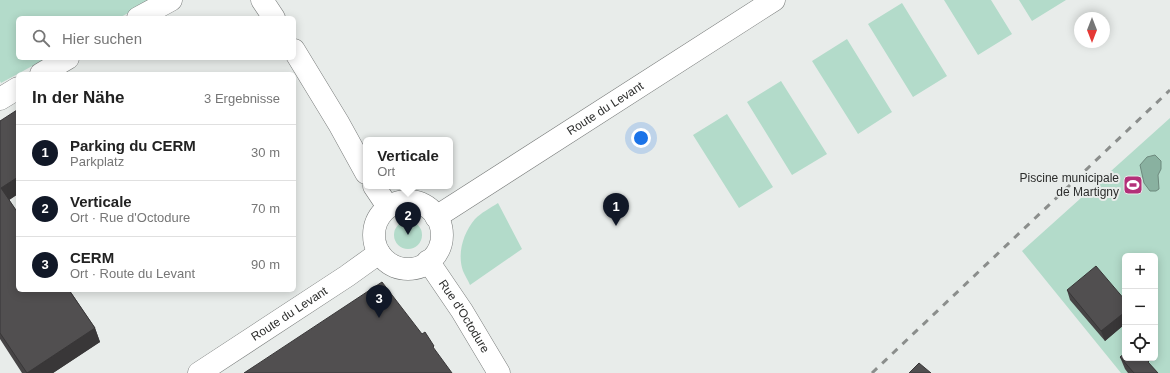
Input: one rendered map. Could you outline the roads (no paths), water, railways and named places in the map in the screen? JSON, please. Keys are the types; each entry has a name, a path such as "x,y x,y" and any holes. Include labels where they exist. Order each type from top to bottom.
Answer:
{"street":[{"path":"142,16 171,0"},
{"path":"262,0 273,16"},
{"name":"Route du Levant","path":"436,217 774,0"},
{"path":"296,53 339,124 363,168"},
{"path":"44,72 65,60"},
{"path":"0,99 16,89"},
{"path":"376,189 388,207"},
{"path":"402,202 416,202 429,209 436,217 439,224 441,239 436,253 428,261 417,267 405,268 388,262 379,253 375,241 375,228 379,216 388,207 402,202"},
{"name":"Route du Levant","path":"199,373 347,276 379,253"},
{"name":"Rue d'Octodure","path":"428,261 462,311 499,373"}],"railway":[{"path":"872,373 1170,90"}],"place":[{"name":"Piscine municipale de Martigny","path":"1133,185"},
{"name":"Parking du CERM","path":"616,226"},
{"name":"Verticale","path":"408,235"},
{"name":"CERM","path":"379,318"}]}
